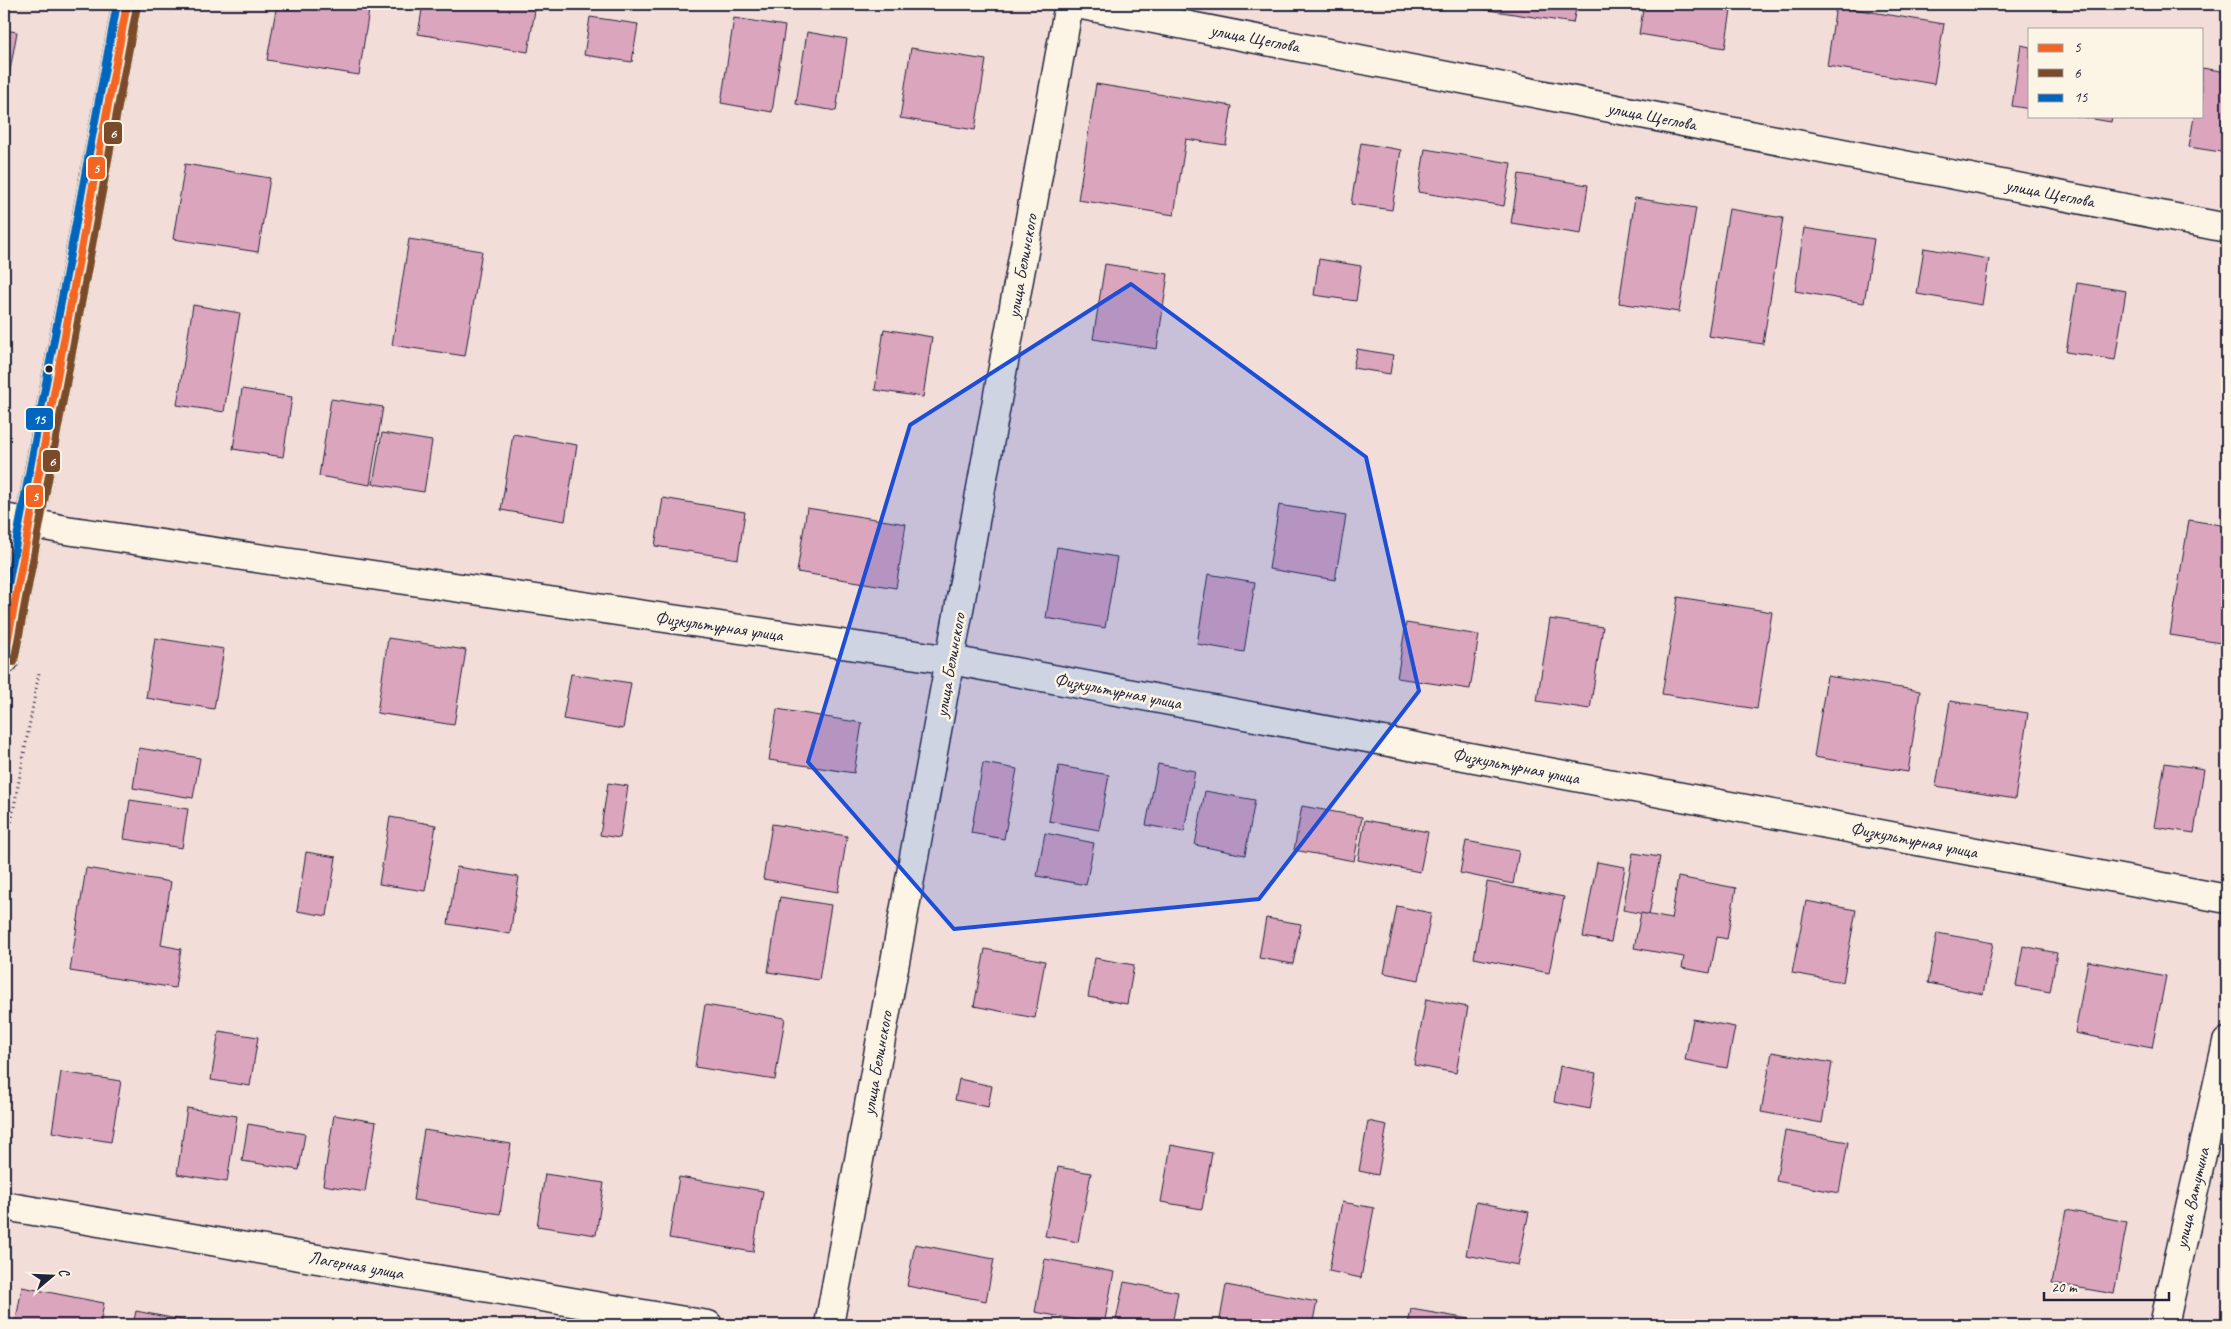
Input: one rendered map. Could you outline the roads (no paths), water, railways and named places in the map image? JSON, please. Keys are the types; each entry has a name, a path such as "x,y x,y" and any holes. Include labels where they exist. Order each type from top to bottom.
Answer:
{"street":[{"path":"4,660 16,521 127,4"},
{"name":"улица Белинского","path":"829,1325 1069,4"},
{"name":"улица Щеглова","path":"1077,4 2227,228"},
{"name":"Физкультурная улица","path":"16,521 951,660 2227,899"},
{"name":"улица Ватутина","path":"2164,1325 2227,1042"},
{"name":"Лагерная улица","path":"4,1206 708,1325"}]}
